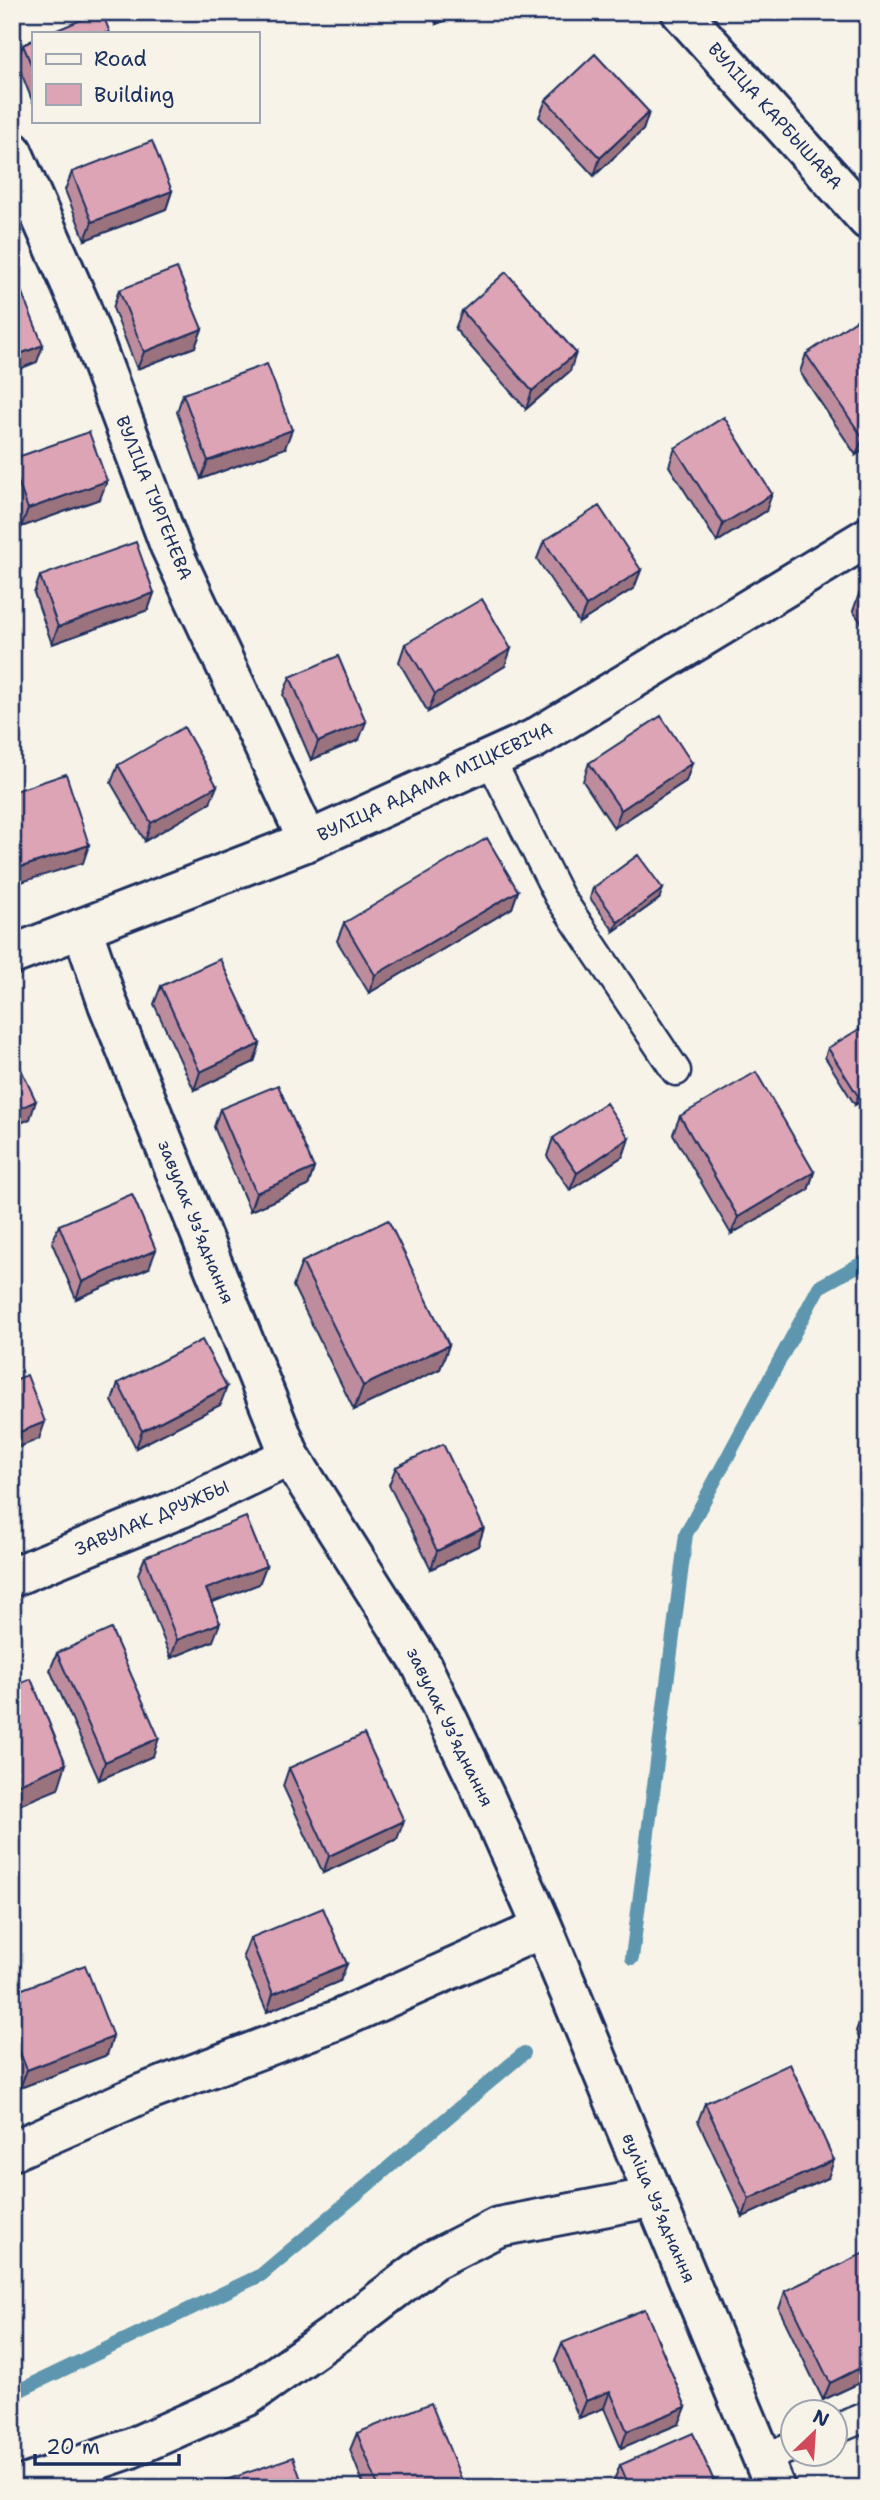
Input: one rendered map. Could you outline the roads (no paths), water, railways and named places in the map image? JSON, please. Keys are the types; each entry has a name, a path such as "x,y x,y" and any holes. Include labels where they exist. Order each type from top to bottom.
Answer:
{"street":[{"name":"ВУЛІЦА КАРБЫШАВА","path":"681,12 868,219"},
{"name":"ВУЛІЦА ТУРГЕНЕВА","path":"12,150 80,305 170,546 308,841"},
{"name":"ВУЛІЦА АДАМА МІЦКЕВІЧА","path":"12,955 308,841 534,739 868,537"},
{"name":"завулак Узʼяднання","path":"82,928 108,1004 290,1455 420,1661 543,1927"},
{"name":"ЗАВУЛАК ДРУЖБЫ","path":"12,1577 181,1508 290,1455"},
{"path":"12,2151 141,2094 337,2020 543,1927"},
{"name":"вуліца Узʼяднання","path":"543,1927 655,2197 777,2465"},
{"path":"15,2488 129,2449 246,2396 344,2328 433,2260 498,2227 655,2197"}],"lane":[{"path":"490,759 559,896 676,1072"},
{"path":"848,2424 868,2416"}],"waterway":[{"path":"632,1958 686,1534 819,1287 868,1260"},
{"path":"12,2394 261,2275 524,2053"}]}
